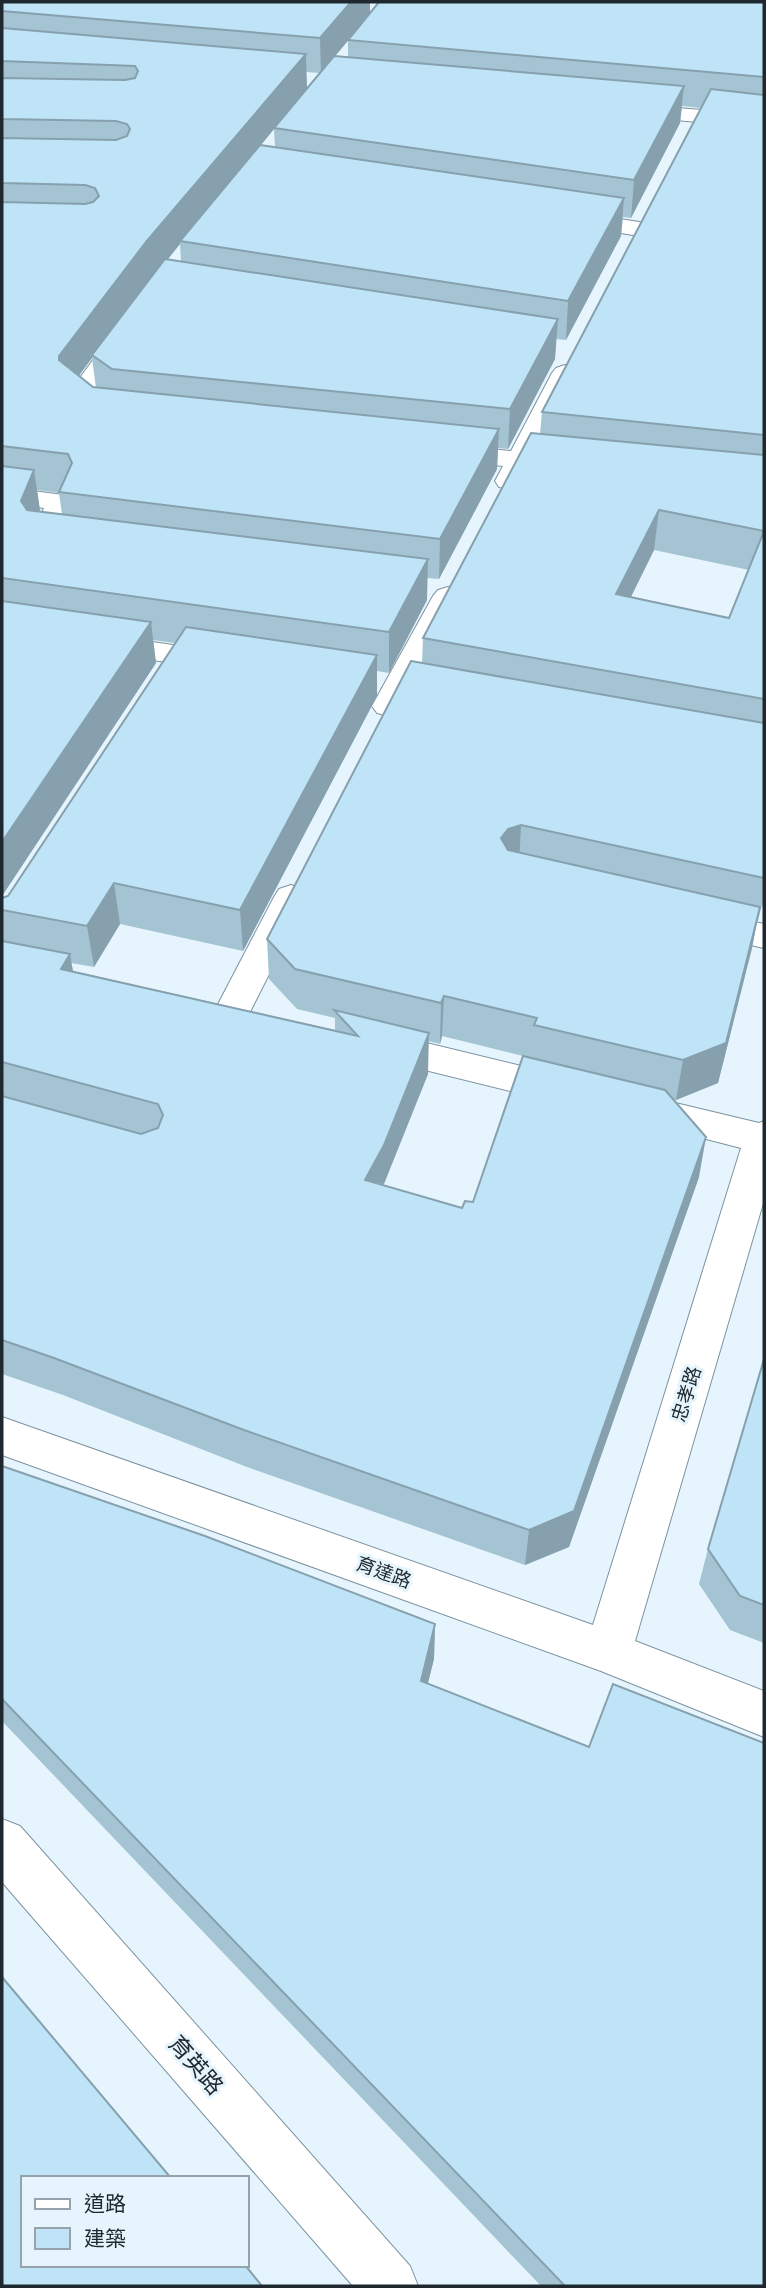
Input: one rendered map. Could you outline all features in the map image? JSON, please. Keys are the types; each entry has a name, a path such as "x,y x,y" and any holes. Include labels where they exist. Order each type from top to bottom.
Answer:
{"street":[{"path":"602,107 692,127 764,122"},
{"path":"544,215 645,217 627,253"},
{"path":"136,319 79,397 108,419 136,421"},
{"path":"495,508 520,460 568,351"},
{"path":"424,450 601,468"},
{"path":"2,495 61,502 44,542 99,548"},
{"path":"373,737 444,587"},
{"path":"2,629 171,666 247,665"},
{"path":"233,1010 303,873"},
{"path":"669,915 764,936"},
{"path":"342,1036 764,1138"},
{"name":"忠孝路","path":"608,1652 764,1138"},
{"name":"育達路","path":"2,1436 608,1652 764,1714"},
{"name":"育英路","path":"2,1844 390,2286"}],"building":[{"path":"2,2 351,2 320,38 2,11"},
{"path":"379,2 764,2 764,77 348,40"},
{"path":"2,28 306,54 146,242 59,356 59,360 93,387 499,429 440,539 59,492 72,463 68,454 2,446 2,202 85,204 93,202 99,196 95,188 85,185 2,183 2,138 116,140 127,136 130,129 127,124 116,121 2,119 2,78 125,80 135,78 138,71 135,66 2,61"},
{"path":"334,56 684,86 634,180 274,128"},
{"path":"711,89 764,95 764,435 542,412"},
{"path":"260,145 624,198 568,301 180,241"},
{"path":"165,259 558,319 510,409 112,369 92,355"},
{"path":"531,433 764,455 764,531 764,699 423,638","holes":["659,510 764,531 729,618 616,594"]},
{"path":"2,466 34,470 21,501 27,510 428,559 389,632 2,578"},
{"path":"2,601 151,622 2,842"},
{"path":"186,627 377,655 240,910 114,883 87,926 2,910 2,898 8,896"},
{"path":"411,661 764,723 764,878 521,825 508,829 501,838 508,850 760,907 726,1043 683,1060 534,1025 537,1018 444,996 441,1003 295,969 267,939"},
{"path":"2,941 70,954 61,969 358,1036 334,1010 429,1033 384,1145 365,1180 462,1208 465,1201 473,1202 523,1056 665,1090 706,1137 574,1511 529,1530 244,1430 2,1340 2,1096 141,1134 158,1128 163,1115 158,1104 2,1062"},
{"path":"764,1359 764,1605 740,1596 708,1549"},
{"path":"2,1466 205,1536 435,1624 421,1681 589,1747 613,1684 764,1743 764,2286 565,2286 2,1699"},
{"path":"2,1977 169,2176 21,2176 21,2267 247,2267 262,2286 2,2286"}]}
